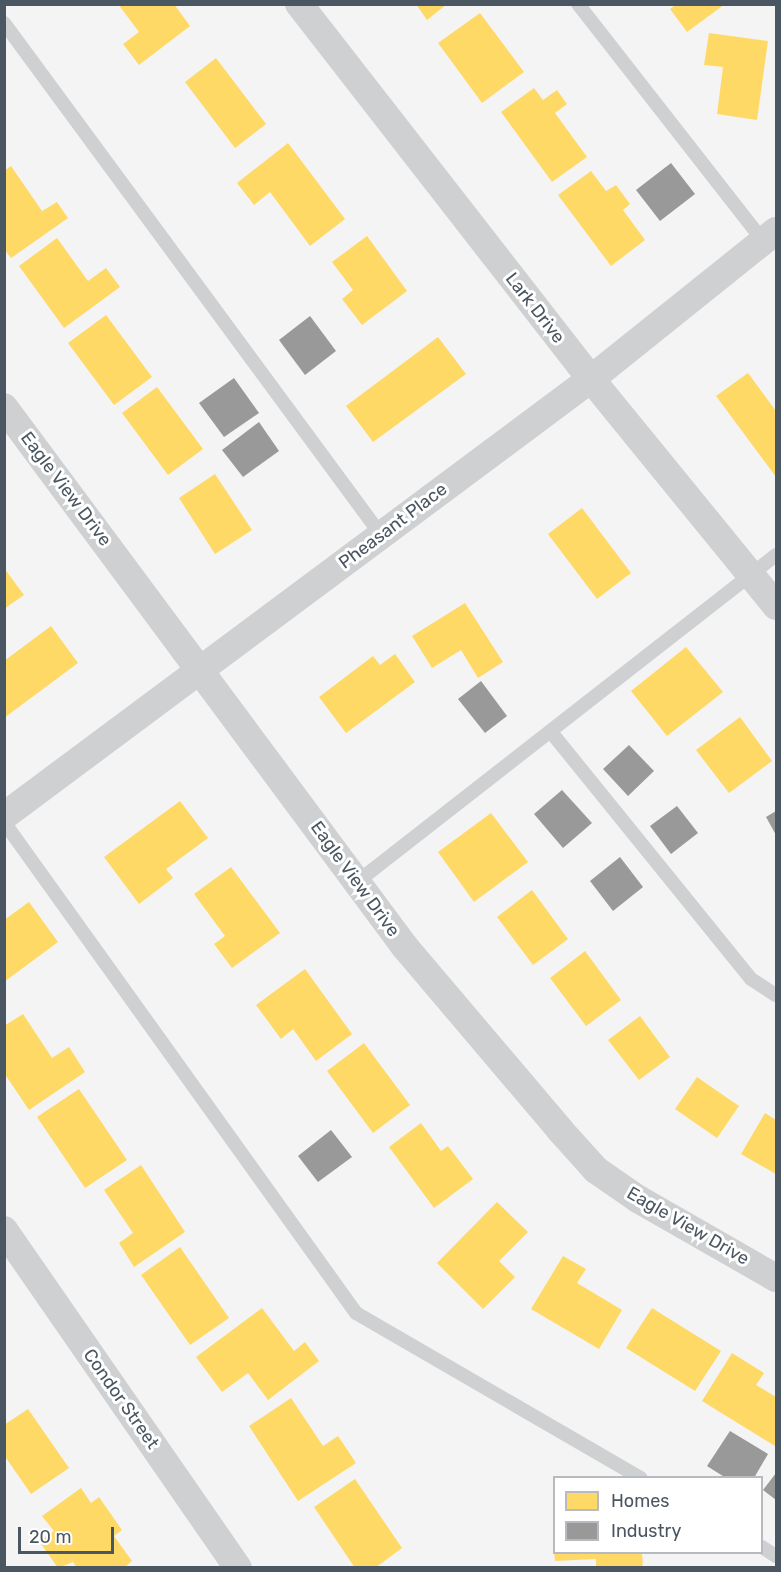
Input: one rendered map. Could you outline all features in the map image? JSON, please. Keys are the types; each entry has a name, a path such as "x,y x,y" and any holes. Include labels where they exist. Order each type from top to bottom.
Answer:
{"street":[{"name":"Lark Drive","path":"298,4 591,379 777,606"},
{"name":"Pheasant Place","path":"4,816 163,701 200,669 591,379 771,237"},
{"name":"Eagle View Drive","path":"4,407 412,956 596,1170 638,1199 777,1278"},
{"name":"Condor Street","path":"4,1230 238,1568"}],"lane":[{"path":"578,4 771,237"},
{"path":"4,23 381,535"},
{"path":"357,882 777,555"},
{"path":"551,732 751,979 777,995"},
{"path":"4,822 356,1313 638,1476"},
{"path":"763,1548 777,1556"}],"building: Homes":[{"path":"118,4 174,4 190,26 139,65 123,44 139,32"},
{"path":"416,4 447,4 427,20"},
{"path":"677,4 725,4 687,32 670,9"},
{"path":"480,13 524,72 482,103 438,43"},
{"path":"709,33 768,41 757,120 717,114 723,67 704,65"},
{"path":"216,58 266,124 235,148 185,82"},
{"path":"534,88 543,100 557,90 567,104 555,113 587,157 552,182 501,112"},
{"path":"288,143 345,219 310,246 270,192 254,205 237,183"},
{"path":"11,166 42,211 57,202 68,218 11,258 4,249 4,171"},
{"path":"591,171 606,191 616,185 630,204 623,210 645,240 611,266 558,195"},
{"path":"367,236 407,291 362,325 342,299 353,290 332,262"},
{"path":"57,238 88,281 106,268 120,287 64,328 19,266"},
{"path":"106,315 152,377 114,405 68,343"},
{"path":"438,337 466,374 373,442 346,406"},
{"path":"748,373 776,411 776,477 716,396"},
{"path":"157,387 203,449 168,475 122,413"},
{"path":"215,474 252,530 215,554 179,498"},
{"path":"582,508 631,573 597,599 548,534"},
{"path":"4,568 24,595 4,609"},
{"path":"465,603 503,662 478,678 461,650 432,668 412,636"},
{"path":"51,626 78,663 4,718 4,661"},
{"path":"686,647 723,692 667,736 631,691"},
{"path":"395,654 415,682 346,733 319,697 373,656 380,665"},
{"path":"740,717 772,761 729,793 696,750"},
{"path":"180,801 208,838 166,869 173,878 139,904 104,857"},
{"path":"491,813 528,862 474,902 438,852"},
{"path":"231,867 280,933 232,968 214,944 225,936 194,894"},
{"path":"532,890 568,939 533,965 497,917"},
{"path":"29,902 58,942 4,982 4,920"},
{"path":"585,951 621,1000 586,1026 550,978"},
{"path":"305,969 352,1034 316,1061 293,1029 281,1039 256,1005"},
{"path":"23,1014 52,1058 69,1047 85,1072 29,1110 4,1073 4,1026"},
{"path":"640,1016 670,1057 639,1080 608,1040"},
{"path":"364,1043 410,1105 373,1133 327,1071"},
{"path":"697,1077 739,1106 717,1138 675,1109"},
{"path":"79,1089 127,1160 85,1188 37,1117"},
{"path":"765,1113 776,1120 776,1174 741,1154"},
{"path":"421,1123 441,1151 448,1146 473,1179 434,1208 389,1147"},
{"path":"141,1165 185,1232 134,1267 119,1243 133,1233 104,1190"},
{"path":"497,1202 528,1232 499,1261 515,1277 483,1309 437,1263"},
{"path":"180,1247 229,1318 190,1345 141,1275"},
{"path":"563,1256 586,1269 577,1283 622,1310 599,1349 531,1309"},
{"path":"262,1308 294,1351 305,1342 319,1361 268,1400 248,1373 222,1392 196,1357"},
{"path":"652,1308 721,1351 695,1391 626,1348"},
{"path":"732,1353 764,1373 756,1385 776,1397 775,1446 702,1401"},
{"path":"291,1398 323,1446 338,1436 356,1463 298,1501 249,1426"},
{"path":"28,1409 69,1468 31,1494 4,1455 4,1425"},
{"path":"355,1479 402,1548 375,1568 355,1568 314,1507"},
{"path":"81,1488 91,1503 99,1497 122,1530 114,1536 132,1561 124,1568 77,1568 73,1562 58,1568 39,1541 54,1531 42,1516"},
{"path":"554,1554 642,1554 643,1568 596,1568 596,1559 555,1561"}],"building: Industry":[{"path":"671,163 695,194 660,221 636,190"},
{"path":"310,316 336,351 305,375 279,340"},
{"path":"234,378 259,413 224,437 199,403"},
{"path":"259,422 279,451 243,477 222,450"},
{"path":"481,681 507,716 485,733 458,699"},
{"path":"629,745 654,771 628,796 603,769"},
{"path":"562,790 592,823 563,848 534,814"},
{"path":"677,806 698,833 671,854 650,826"},
{"path":"776,811 776,835 766,817"},
{"path":"620,857 643,887 613,911 590,881"},
{"path":"331,1130 352,1157 318,1182 298,1156"},
{"path":"730,1431 768,1454 755,1476 723,1476 707,1466"},
{"path":"776,1473 776,1500 763,1490"}]}
